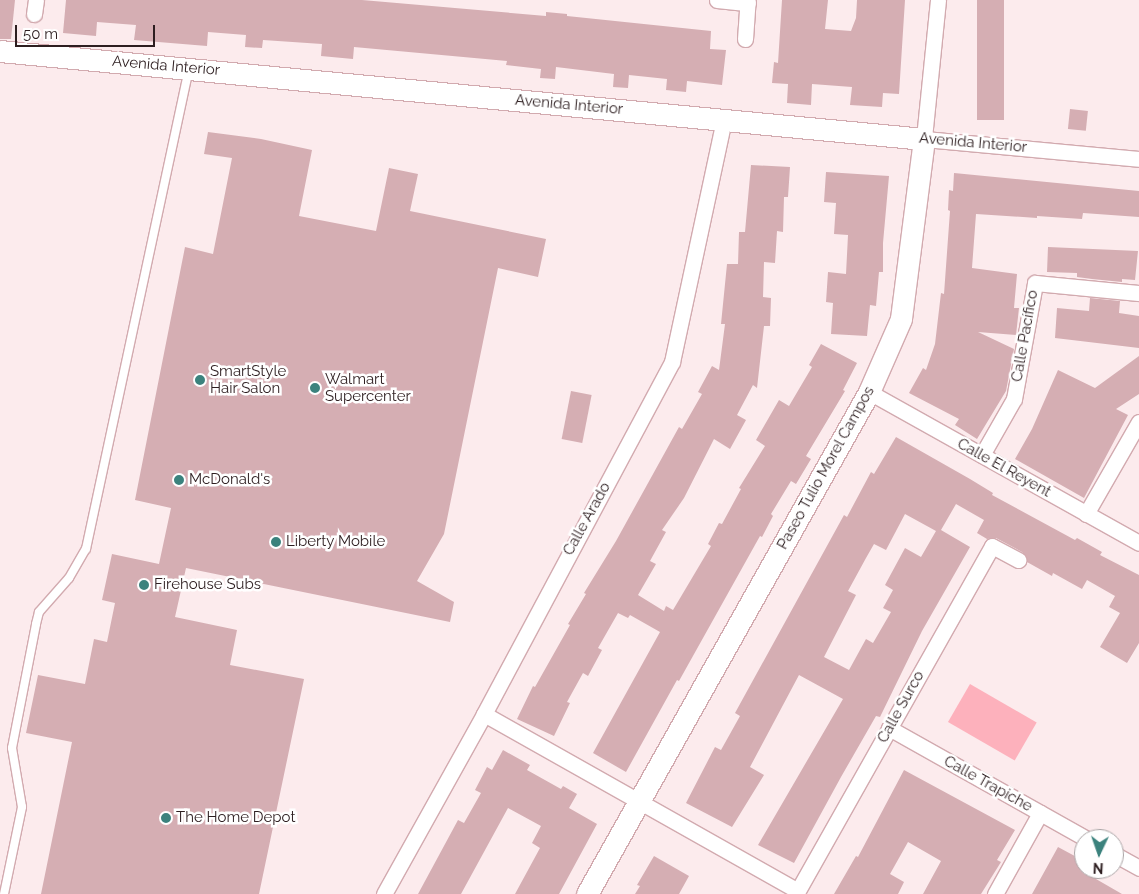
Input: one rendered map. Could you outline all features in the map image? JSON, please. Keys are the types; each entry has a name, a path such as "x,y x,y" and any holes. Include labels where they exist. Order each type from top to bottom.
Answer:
{"street":[{"path":"718,0 748,1 745,39"},
{"name":"Paseo Tulio Morel Campos","path":"587,894 869,392 901,319 924,139 938,0"},
{"name":"Avenida Interior","path":"0,51 1139,158"},
{"name":"Calle Arado","path":"384,894 484,714 672,362 724,119"},
{"name":"Calle Pacífico","path":"982,455 1014,399 1035,283 1139,293"},
{"name":"Calle El Reyent","path":"869,392 1139,544"},
{"path":"1086,514 1139,422"},
{"name":"Calle Surco","path":"797,892 992,546 1018,560"},
{"path":"484,714 797,892"},
{"name":"Calle Trapiche","path":"890,728 1074,832"},
{"path":"995,894 1040,813"},
{"path":"1124,860 1139,868"}],"lane":[{"path":"4,894 22,806 12,748 36,624 39,612 79,564 88,540 190,68"}],"shaded area":[{"path":"970,684 1037,722 1015,761 948,722"}],"building":[{"path":"0,0 15,0 11,39 0,39"},
{"path":"66,0 362,0 546,16 546,12 567,14 567,16 711,31 710,49 726,50 722,85 687,81 686,92 666,90 667,79 629,75 628,88 613,87 614,74 556,67 555,79 540,78 541,69 506,65 507,61 354,47 353,59 321,56 322,44 263,40 262,48 245,47 246,35 208,32 207,46 134,40 136,25 97,22 96,36 63,33"},
{"path":"782,0 828,0 825,29 851,31 856,18 857,0 905,0 899,94 883,93 882,107 850,105 852,87 812,84 811,105 787,103 788,84 772,83 774,62 778,63"},
{"path":"977,0 1004,0 1004,120 977,120"},
{"path":"1070,109 1088,111 1086,131 1068,129"},
{"name":"Walmart Supercenter","path":"208,132 261,139 312,150 299,216 376,231 389,168 418,174 410,211 546,239 538,277 498,268 444,534 417,581 454,602 450,622 186,568 175,617 237,630 230,665 304,679 259,894 41,894 72,742 26,733 38,675 85,684 94,639 107,642 115,603 102,600 112,554 159,564 171,508 135,500 185,247 213,254 232,158 204,154"},
{"path":"751,165 790,167 788,197 784,197 783,232 777,231 775,263 764,262 763,297 771,298 770,326 764,326 757,388 753,385 737,415 746,420 730,449 714,439 684,498 662,530 666,532 650,561 656,564 638,595 664,611 666,606 673,610 711,546 708,544 719,523 722,524 741,489 739,488 765,446 756,440 779,400 789,406 812,367 809,365 821,344 857,363 843,390 845,391 806,456 811,459 796,484 791,481 771,514 773,516 762,537 760,536 626,772 593,753 660,632 630,615 628,618 618,613 598,648 602,650 588,676 583,673 567,702 570,703 554,736 517,719 533,686 535,687 570,625 568,624 586,594 584,593 616,541 679,427 682,429 702,394 698,392 712,366 719,370 725,324 721,324 727,264 738,264 739,232 745,232"},
{"path":"826,172 889,176 883,243 883,272 879,272 876,306 870,305 867,336 831,334 833,303 826,302 828,272 846,274 848,235 834,234 836,203 824,202"},
{"path":"954,173 1139,191 1139,217 1083,213 1082,219 976,214 972,268 1017,274 1014,308 1019,308 1016,335 978,332 1014,349 1006,391 977,439 955,425 959,419 909,393 923,368 926,370 935,344 941,293 944,294 950,211 948,210 949,190 953,191"},
{"path":"1048,247 1138,251 1135,280 1122,279 1122,282 1077,277 1077,273 1047,272"},
{"path":"1090,298 1120,301 1119,313 1139,316 1139,348 1055,338 1057,308 1089,311"},
{"path":"1139,356 1139,394 1116,409 1128,415 1084,498 1015,459 1032,429 1058,370 1095,388"},
{"path":"571,391 592,395 582,443 562,439"},
{"path":"896,437 970,479 993,493 992,495 1075,540 1077,538 1102,552 1100,555 1139,575 1139,643 1127,663 1100,647 1120,613 1109,607 1115,596 1087,580 1082,589 1053,573 1052,576 1027,562 1026,556 1022,552 996,538 987,539 977,533 984,520 956,504 941,530 970,547 922,631 880,717 876,716 794,863 758,845 843,699 799,675 750,767 764,775 732,827 686,803 715,747 721,750 740,716 735,713 844,515 847,517 871,472 874,474","holes":["905,514 936,531 921,557 905,548 885,585 893,590 883,608 891,612 873,643 866,639 849,670 824,657 856,595 848,591 874,544 886,550"]},
{"path":"503,750 530,765 527,770 561,789 563,786 577,794 569,808 597,824 559,894 515,894 540,848 532,843 541,826 508,808 461,894 418,894 458,820 464,823 481,793 475,790 487,767 492,770"},
{"path":"904,770 1015,830 997,860 1001,862 981,894 923,894 941,861 908,842 890,874 904,882 898,894 834,894 856,856 858,857"},
{"path":"1058,847 1074,856 1074,879 1096,879 1122,894 1032,894"},
{"path":"654,856 689,876 679,894 635,894 640,886 637,885"}],"place":[{"name":"SmartStyle Hair Salon","path":"200,380"},
{"name":"Walmart Supercenter","path":"315,388"},
{"name":"McDonald's","path":"179,480"},
{"name":"Liberty Mobile","path":"276,542"},
{"name":"Firehouse Subs","path":"144,585"},
{"name":"The Home Depot","path":"166,818"}]}
